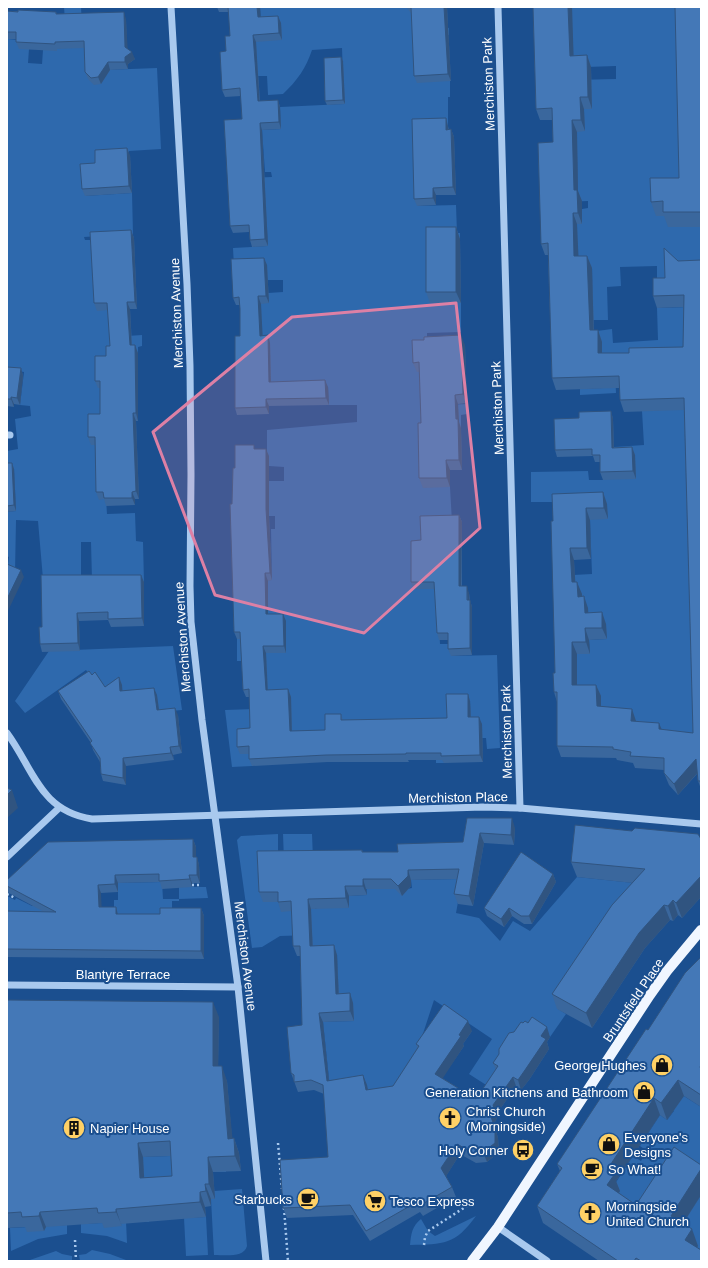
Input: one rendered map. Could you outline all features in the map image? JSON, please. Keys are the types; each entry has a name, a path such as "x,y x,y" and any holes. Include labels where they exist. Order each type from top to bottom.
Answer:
{"main road":[{"name":"Bruntsfield Place","path":"472,1261 498,1227 650,995 667,971 701,930"}],"street":[{"name":"Merchiston Avenue","path":"172,7 189,344 191,615 195,666 238,987 256,1145 266,1261"},
{"name":"Merchiston Park","path":"498,7 520,808"},
{"path":"7,733 15,744 39,787 59,808 7,857"},
{"name":"Merchiston Place","path":"59,808 79,816 98,819 215,814 483,807 520,808 701,824"},
{"name":"Blantyre Terrace","path":"7,985 238,987"},
{"path":"498,1227 547,1261"}],"path":[{"path":"192,885 202,885"},
{"path":"7,894 15,897"},
{"path":"278,1143 282,1192"},
{"path":"283,1200 288,1261"},
{"path":"424,1245 425,1237 428,1232 473,1202"},
{"path":"75,1240 76,1261"}],"highlighted area":[{"path":"456,303 480,528 364,633 215,595 153,432 292,317"}],"shaded area":[{"path":"64,7 81,7 82,28 85,41 91,53 104,70 157,68 161,149 129,151 129,155 85,196 132,193 133,234 84,237 85,240 93,240 130,309 112,337 142,335 142,346 138,347 138,353 109,353 133,388 100,445 99,499 106,499 107,514 135,513 136,541 143,542 144,582 110,583 92,580 91,542 81,542 81,581 43,579 38,521 16,520 15,573 7,572 9,557 7,556 7,512 16,511 14,469 7,470 7,451 18,449 15,419 31,416 30,406 20,405 24,372 18,371 7,375 7,39 19,40 29,49 28,63 42,64 43,50 59,21 65,21"},
{"path":"260,7 412,7 414,29 449,28 449,35 416,36 450,81 450,97 448,97 448,126 417,206 456,205 457,233 460,233 460,239 430,238 430,303 461,303 461,332 427,333 427,349 417,372 428,372 424,406 467,404 467,414 461,415 461,432 423,487 450,487 452,522 424,547 414,589 437,589 440,644 451,644 451,656 497,655 500,748 487,749 486,738 482,738 471,724 470,701 449,725 443,725 444,763 436,763 436,726 423,738 424,760 408,760 408,753 328,737 299,744 243,661 237,661 237,639 268,638 273,653 286,653 268,621 235,582 272,580 271,529 275,529 275,516 255,516 269,481 284,481 284,467 269,466 269,457 267,457 267,430 357,422 357,405 329,405 328,387 271,389 262,336 243,328 268,293 283,292 283,280 268,280 234,267 233,248 268,246 264,182 248,178 272,177 271,172 265,172 262,130 281,129 280,107 344,104 342,48 312,50 304,68 288,89 283,94 268,95 267,76 258,76 250,57 261,24"},
{"path":"537,7 681,7 684,172 668,216 700,227 701,272 657,290 657,266 620,267 621,286 607,287 608,320 593,320 592,268 561,269 572,225 582,209 588,208 588,201 562,202 578,189 575,80 616,79 616,66 557,68"},
{"path":"690,307 697,738 618,743 559,667 577,667 577,654 590,653 589,640 607,639 589,624 576,594 573,575 592,574 590,520 556,502 531,502 531,472 588,471 589,480 603,480 614,456 614,447 644,445 642,411 660,410 615,371 616,393 580,395 580,389 603,388 597,331 612,329 613,343 658,340 657,308"},
{"path":"173,646 182,710 159,712 108,694 95,682 86,670 25,713 15,701 49,651"},
{"path":"255,709 252,766 232,767 225,710"},
{"path":"278,834 278,861 284,861 283,834 312,834 315,909 349,896 367,895 366,881 407,889 412,888 411,880 459,879 466,859 456,913 479,918 500,941 513,921 530,931 577,877 634,883 659,880 558,1009 566,1014 550,1037 536,1027 496,1085 511,1095 508,1099 469,1074 492,1039 434,1000 415,1058 389,1094 330,1088 323,1022 354,1021 339,1003 337,955 313,956 312,935 280,936 262,947 252,948 237,840 241,836"},
{"path":"162,882 163,899 179,899 179,901 172,901 172,911 176,918 114,922 114,900 118,900 118,883"},
{"path":"179,883 188,887 206,887 208,898 179,899"},
{"path":"7,896 15,900 16,898 32,906 42,905 57,921 7,914"},
{"path":"676,1091 701,1107 701,1177 649,1210 616,1198 613,1187 633,1156 641,1161 647,1151 640,1146 660,1115 667,1120 674,1111"},
{"path":"225,1154 226,1172 213,1172 213,1180 148,1200 149,1222 145,1222 142,1186 143,1157"},
{"path":"242,1189 247,1246 245,1250 238,1254 214,1255 211,1199 215,1198 214,1191"},
{"path":"701,1195 701,1261 691,1257 697,1246 659,1261"},
{"path":"476,1216 469,1226 455,1238 440,1243 410,1245 412,1230 421,1219 428,1231 435,1236"},
{"path":"206,1217 208,1255 186,1256 184,1218"},
{"path":"121,1221 126,1221 127,1243 107,1236 81,1233 81,1224 102,1223 121,1226"},
{"path":"67,1225 67,1234 38,1239 11,1251 10,1228"},
{"path":"92,1250 110,1254 126,1260 80,1261 79,1255 86,1254"},
{"path":"56,1251 72,1256 72,1261 27,1261"}],"building":[{"path":"228,7 257,7 258,17 278,16 279,33 253,35 258,101 278,100 279,122 260,123 265,239 250,240 249,225 230,226 224,120 242,119 240,88 222,90 220,52 226,51 225,36 230,36"},
{"path":"411,7 444,7 448,74 414,76"},
{"path":"533,7 568,7 570,56 587,55 588,97 580,97 581,120 572,120 574,190 577,190 578,213 573,213 574,256 587,256 590,330 598,330 598,353 629,353 629,348 683,347 684,295 653,296 653,278 665,278 664,248 678,261 701,260 701,781 698,781 696,759 674,784 664,773 664,758 630,756 631,752 613,749 613,747 557,746 557,692 554,692 553,673 555,673 551,521 553,521 552,494 603,492 604,508 586,508 587,548 570,548 572,582 577,582 578,597 584,596 585,613 602,612 602,628 585,628 586,642 572,642 572,685 596,685 597,706 632,709 631,721 659,723 659,729 693,733 684,398 620,400 619,376 552,378 548,243 541,244 538,143 553,142 552,108 536,109"},
{"path":"675,7 701,7 701,212 663,212 663,201 651,202 650,178 679,178"},
{"path":"18,10 56,12 56,14 124,12 125,47 132,52 125,57 125,62 108,62 98,77 91,78 85,72 84,41 55,42 55,44 16,42 16,32 7,32 7,11 18,12"},
{"path":"341,57 343,100 325,101 324,58"},
{"path":"446,118 446,130 451,129 453,187 433,188 433,198 414,199 412,119"},
{"path":"127,148 129,186 82,189 80,164 95,163 95,150"},
{"path":"426,227 456,227 456,292 426,292"},
{"path":"131,230 135,302 127,302 130,345 135,345 136,413 133,413 136,491 132,492 132,498 104,498 103,492 96,492 95,437 88,437 88,414 100,414 100,381 95,381 95,356 106,356 106,346 110,346 107,303 94,303 90,232"},
{"path":"264,258 266,296 258,296 260,336 268,335 269,382 325,380 326,398 266,399 266,407 235,408 235,336 240,336 240,309 239,297 233,298 231,259"},
{"path":"461,335 463,394 455,395 456,419 458,419 459,460 446,460 447,478 419,478 418,423 421,423 419,362 413,363 412,340 424,340 424,337"},
{"path":"7,367 21,368 17,398 11,397 11,399 7,399"},
{"path":"611,411 612,448 632,447 633,471 600,472 600,455 592,455 592,449 555,450 554,419 579,418 579,412"},
{"path":"235,445 254,445 254,449 266,449 266,509 270,573 265,573 266,614 283,614 284,646 263,646 266,690 288,689 290,731 325,730 325,714 341,714 341,720 447,718 446,694 468,694 468,717 479,717 480,755 441,756 441,753 406,753 249,759 249,746 237,747 237,729 250,728 249,689 243,690 240,632 234,632 230,504 232,504"},
{"path":"7,463 12,463 14,505 7,506"},
{"path":"459,515 459,586 467,586 467,600 470,600 470,648 448,649 448,633 437,633 434,582 411,582 411,541 421,540 420,516"},
{"path":"7,564 21,570 7,599"},
{"path":"41,575 141,575 142,618 108,619 108,612 77,613 78,643 40,644 39,627 42,627"},
{"path":"89,671 92,675 95,672 105,687 119,677 120,691 154,688 157,710 175,708 179,746 170,747 171,753 123,758 123,778 101,774 100,758 90,743 92,741 58,691"},
{"path":"7,788 12,790 7,795"},
{"path":"467,818 512,818 511,835 480,833 469,896 454,894 459,869 408,870 408,876 398,886 391,879 363,879 363,886 345,886 346,898 308,899 310,946 334,945 336,994 350,993 350,1011 319,1013 327,1081 363,1075 366,1090 393,1086 419,1046 416,1044 444,1004 468,1021 459,1035 461,1036 435,1074 476,1099 498,1066 493,1063 499,1054 499,1049 509,1033 514,1032 521,1022 523,1023 525,1021 528,1023 532,1017 547,1027 541,1036 546,1039 518,1080 513,1077 493,1105 494,1108 490,1114 495,1128 495,1143 483,1152 473,1153 457,1144 441,1168 452,1187 419,1206 417,1202 366,1231 350,1205 283,1208 280,1160 328,1157 323,1085 311,1080 294,1082 294,1075 291,1073 287,1027 302,1025 300,946 293,946 291,901 278,902 278,892 259,892 257,851 362,850 362,852 398,852 397,844 463,842"},
{"path":"575,825 632,831 635,828 698,834 701,839 701,876 676,903 673,900 668,906 664,905 639,933 586,1013 552,994 612,905 645,869 571,862"},
{"path":"193,839 193,857 197,857 197,875 189,875 190,879 159,881 159,874 115,875 115,884 98,885 99,907 116,907 116,914 160,914 160,908 201,908 201,951 7,949 7,911 56,912 7,886 7,880 48,842"},
{"path":"521,852 553,874 529,916 521,916 509,908 501,919 484,908"},
{"path":"701,957 701,1095 678,1080 661,1103 654,1098 607,1170 614,1175 607,1185 636,1205 674,1147 701,1165 701,1169 671,1216 692,1229 685,1240 701,1250 701,1261 641,1261 636,1258 634,1261 618,1261 537,1206 562,1168 557,1164 646,1029 648,1030 685,973"},
{"path":"7,1000 213,1002 213,1066 222,1066 228,1139 234,1138 235,1156 208,1157 209,1184 205,1184 206,1191 200,1192 200,1202 116,1209 116,1212 98,1213 97,1208 40,1212 39,1216 22,1217 21,1212 7,1213","holes":["170,1141 172,1176 140,1178 138,1143"]}],"place":[{"name":"George Hughes","path":"662,1065"},
{"name":"Generation Kitchens and Bathroom","path":"644,1092"},
{"name":"Christ Church (Morningside)","path":"450,1118"},
{"name":"Napier House","path":"74,1128"},
{"name":"Everyone's Designs","path":"609,1144"},
{"name":"Holy Corner","path":"523,1150"},
{"name":"So What!","path":"592,1169"},
{"name":"Starbucks","path":"308,1199"},
{"name":"Tesco Express","path":"375,1201"},
{"name":"Morningside United Church","path":"590,1213"}]}
